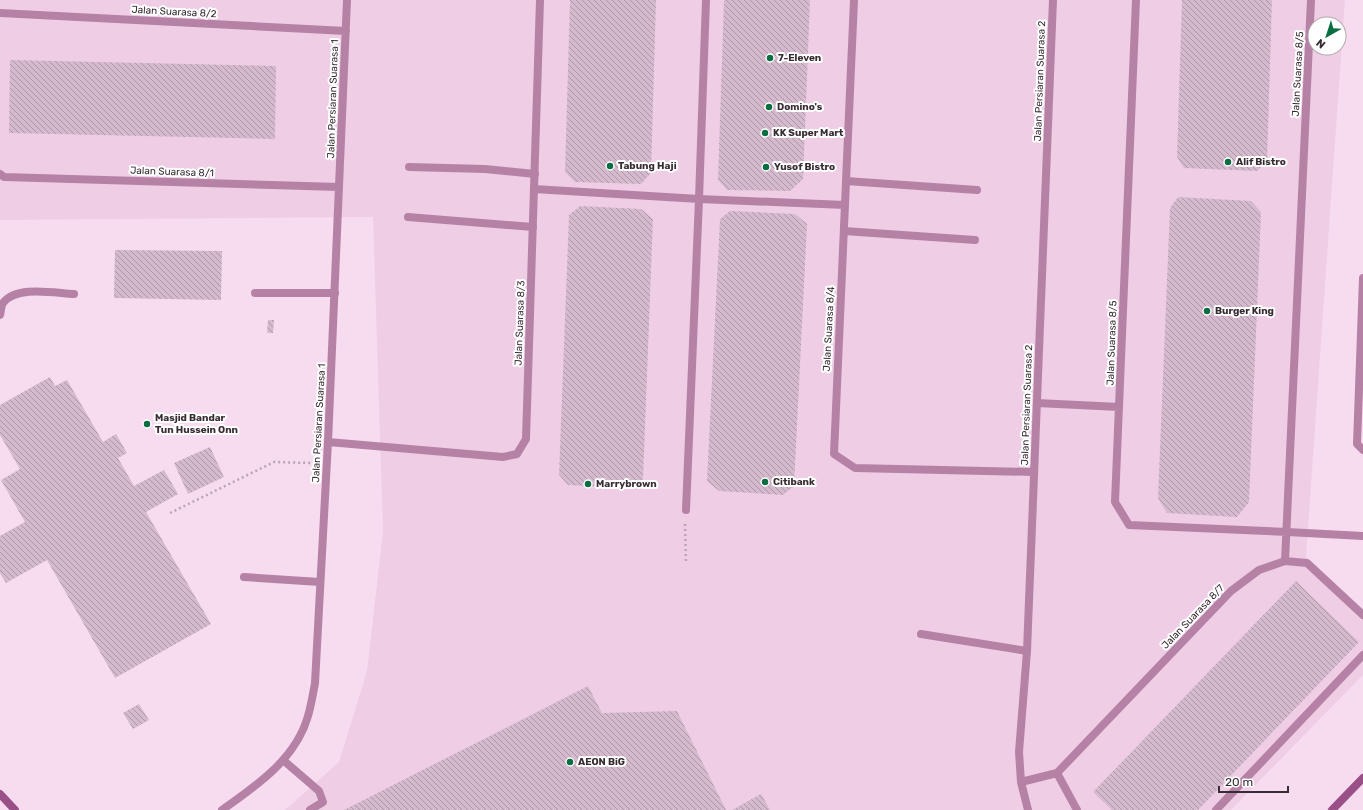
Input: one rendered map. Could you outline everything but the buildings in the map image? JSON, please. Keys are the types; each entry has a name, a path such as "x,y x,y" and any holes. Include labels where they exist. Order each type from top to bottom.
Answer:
{"main road":[{"path":"1332,810 1363,778"},
{"path":"0,794 15,810"}],"street":[{"name":"Jalan Persiaran Suarasa 1","path":"222,810 268,776 283,760 303,731 308,717 314,690 328,442 348,0"},
{"name":"Jalan Suarasa 8/3","path":"328,442 502,457 517,454 526,439 540,0"},
{"path":"686,510 700,200 706,0"},
{"name":"Jalan Suarasa 8/4","path":"854,0 834,454 855,468 1034,472"},
{"name":"Jalan Persiaran Suarasa 2","path":"1028,810 1021,782 1018,752 1026,651 1053,0"},
{"name":"Jalan Suarasa 8/5","path":"1136,0 1115,502 1129,525 1287,532"},
{"name":"Jalan Suarasa 8/5","path":"1285,561 1311,0"},
{"name":"Jalan Suarasa 8/2","path":"0,14 346,31"},
{"path":"410,167 485,169 535,174"},
{"name":"Jalan Suarasa 8/1","path":"1,177 339,187"},
{"path":"846,182 977,190"},
{"path":"534,188 700,200 845,205"},
{"path":"408,217 533,228"},
{"path":"844,231 975,240"},
{"path":"1363,278 1357,444 1363,450"},
{"path":"0,315 2,304 11,296 26,291 74,294"},
{"path":"255,293 335,293"},
{"path":"1037,403 1119,406"},
{"path":"1287,532 1363,536"},
{"name":"Jalan Suarasa 8/7","path":"1057,773 1231,591 1259,570 1285,561 1307,563 1363,615"},
{"path":"244,577 320,582"},
{"path":"921,634 1026,651"},
{"path":"1216,810 1363,655"},
{"path":"283,760 319,790 323,802 310,810"},
{"path":"1021,782 1057,773 1076,810"}],"path":[{"path":"170,513 274,462 299,462"},
{"path":"685,530 686,564"}],"shaded area":[{"path":"0,0 1345,0 1344,16 1307,16 1307,56 1341,56 1306,557 1363,611 1363,675 1231,810 285,810 339,762 367,671 383,531 373,217 0,220"}],"place":[{"name":"7-Eleven","path":"770,58"},
{"name":"Domino's","path":"769,107"},
{"name":"KK Super Mart","path":"765,133"},
{"name":"Alif Bistro","path":"1228,162"},
{"name":"Tabung Haji","path":"610,166"},
{"name":"Yusof Bistro","path":"766,167"},
{"name":"Burger King","path":"1207,311"},
{"name":"Masjid Bandar Tun Hussein Onn","path":"147,424"},
{"name":"Citibank","path":"765,482"},
{"name":"Marrybrown","path":"588,484"},
{"name":"AEON BiG","path":"570,762"}]}
